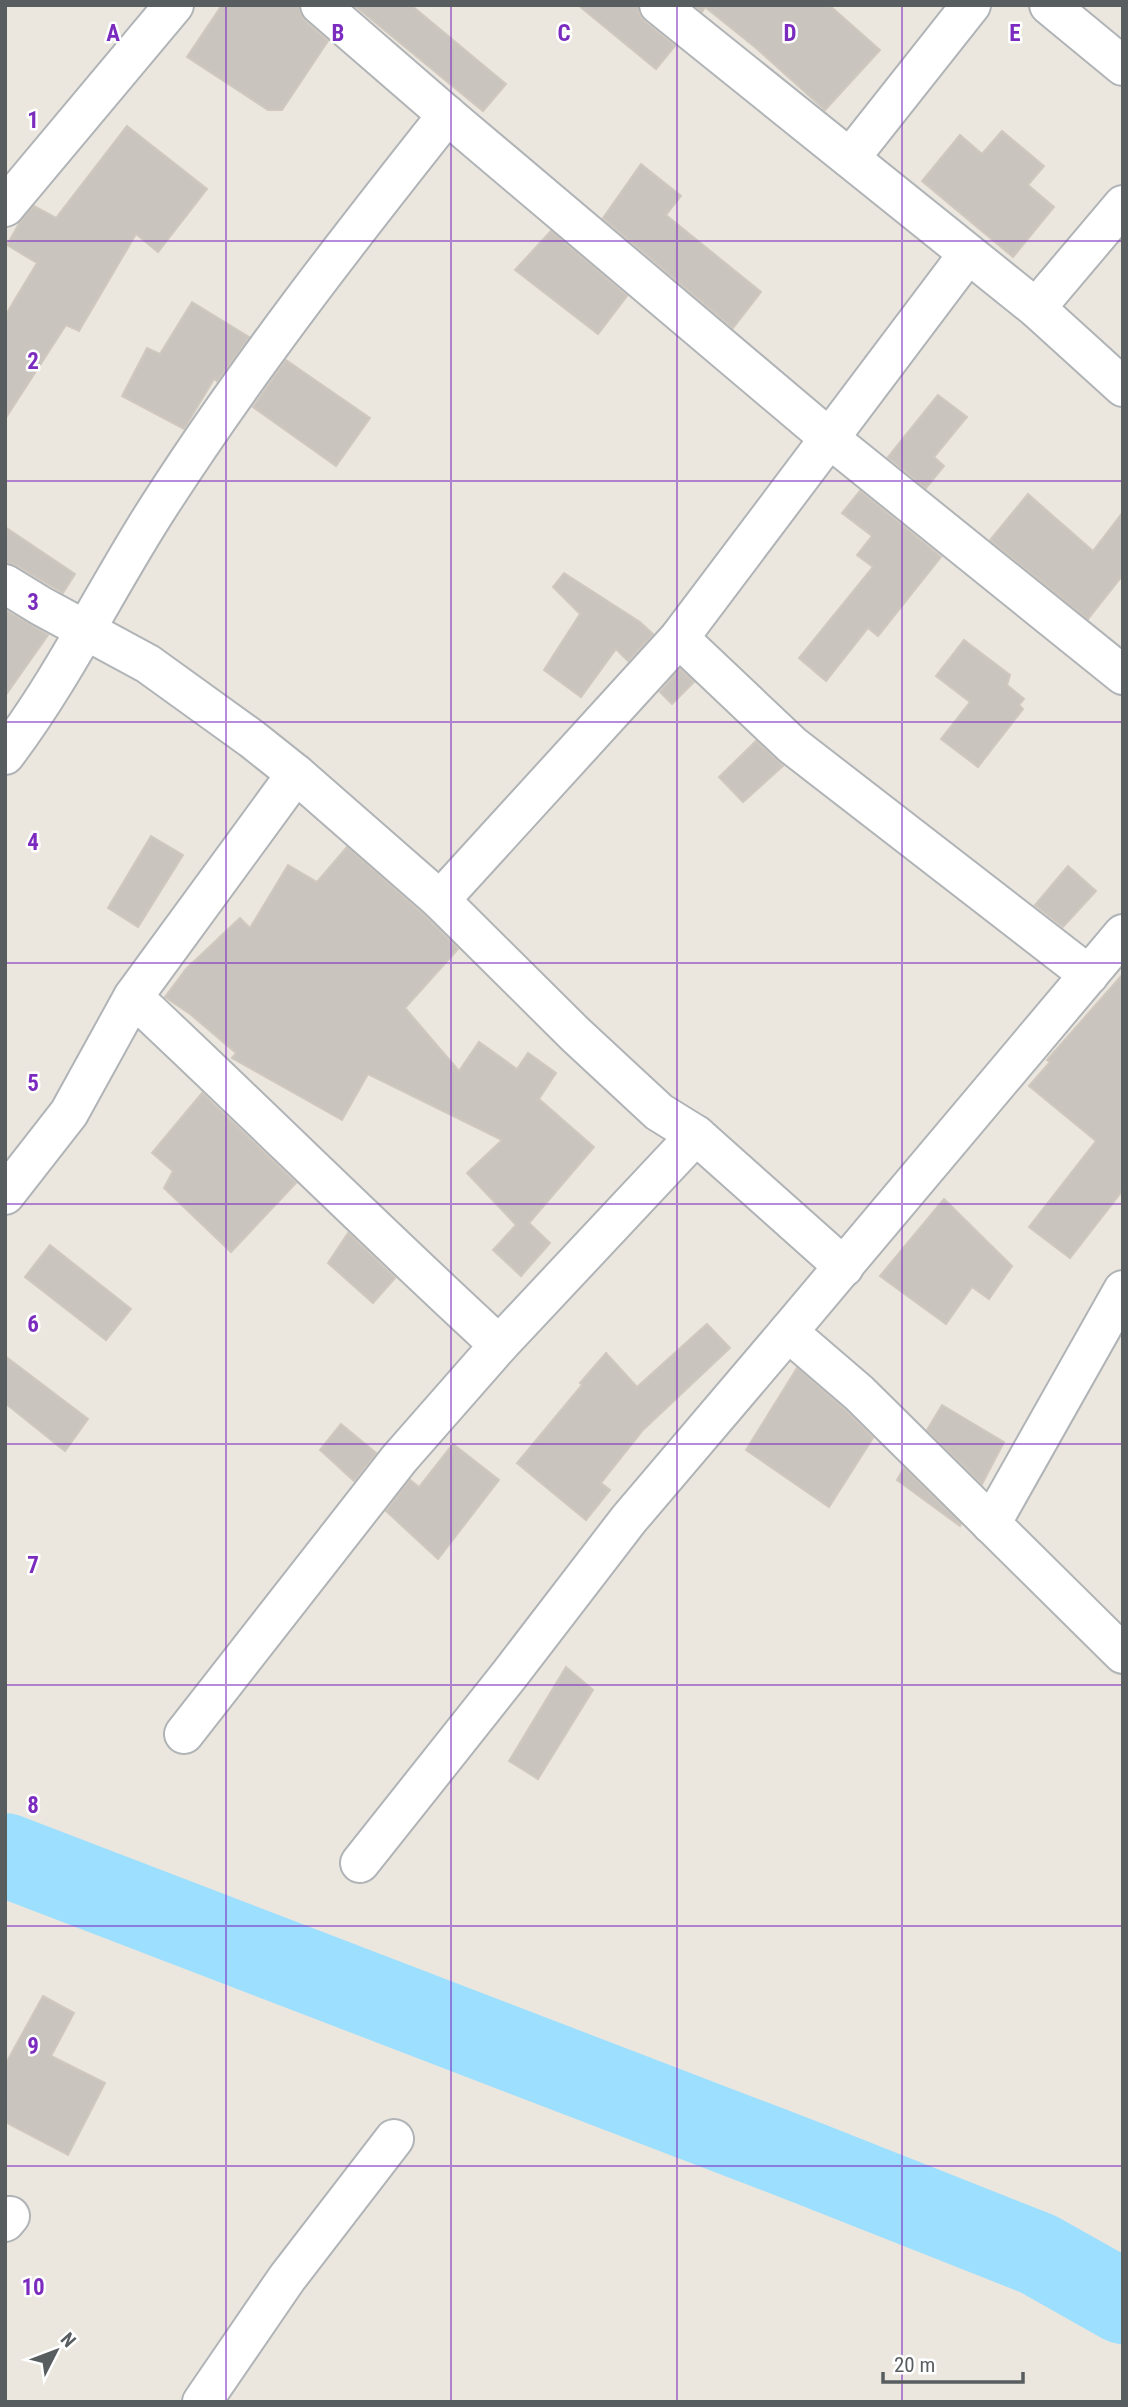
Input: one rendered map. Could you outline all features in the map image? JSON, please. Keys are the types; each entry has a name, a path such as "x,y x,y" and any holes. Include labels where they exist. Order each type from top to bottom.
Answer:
{"street":[{"path":"5,207 174,5"},
{"path":"320,5 829,438 1123,675"},
{"path":"659,5 1035,308 1123,387"},
{"path":"850,158 971,5"},
{"path":"1049,5 1123,66"},
{"path":"5,755 21,735 160,505 227,405 344,245 447,115"},
{"path":"1035,308 1123,205"},
{"path":"440,900 679,638 968,254"},
{"path":"5,584 148,664 296,774 440,900 576,1035 659,1112 696,1135 844,1266"},
{"path":"679,638 792,745 1089,975"},
{"path":"5,1195 69,1113 133,997 296,774"},
{"path":"360,1863 629,1519 1123,934"},
{"path":"133,997 499,1345"},
{"path":"184,1734 399,1459 499,1345 696,1135"},
{"path":"991,1524 1123,1290"},
{"path":"788,1332 859,1392 1123,1654"},
{"path":"202,2402 287,2278 394,2139"}],"building":[{"path":"222,5 299,5 305,21 328,41 282,110 268,110 187,57"},
{"path":"354,5 411,5 506,84 483,111"},
{"path":"578,5 638,5 639,14 645,22 675,46 656,69"},
{"path":"694,5 829,5 880,50 825,110 756,48 705,7 702,12"},
{"path":"127,126 207,189 158,252 136,234 79,331 66,325 5,419 5,316 37,263 7,245 20,222 34,206 56,218"},
{"path":"1002,131 1044,166 1028,185 1054,207 1013,257 922,181 960,135 982,154"},
{"path":"641,164 681,196 666,215 761,292 733,328 603,218"},
{"path":"551,231 627,296 598,334 515,270"},
{"path":"192,302 249,337 217,381 214,379 184,429 122,396 147,348 160,354"},
{"path":"286,360 370,418 336,466 253,407"},
{"path":"938,395 967,417 934,457 944,466 926,488 888,457"},
{"path":"860,491 941,557 878,636 868,628 826,681 799,658 873,567 857,555 872,536 842,513"},
{"path":"1028,494 1093,551 1123,512 1123,575 1088,619 990,540"},
{"path":"5,527 75,574 63,593 16,565 5,562"},
{"path":"564,573 640,622 653,634 628,661 616,649 581,697 544,670 580,614 553,587"},
{"path":"5,610 48,635 5,696"},
{"path":"964,640 1010,675 1007,685 1024,699 1019,705 1023,709 978,767 941,739 970,702 936,676"},
{"path":"680,669 694,682 672,704 660,692"},
{"path":"756,741 783,766 743,802 719,777"},
{"path":"151,836 183,855 138,927 108,908"},
{"path":"347,847 458,949 405,1008 459,1071 479,1042 517,1069 528,1053 556,1073 539,1099 594,1147 529,1223 550,1243 521,1276 493,1250 516,1225 467,1173 502,1140 368,1074 342,1120 232,1058 236,1053 190,1014 165,997 186,969 240,918 250,928 288,865 317,882"},
{"path":"1068,866 1096,891 1063,927 1035,905"},
{"path":"1123,974 1123,1190 1070,1258 1029,1227 1096,1141 1029,1086 1050,1062 1047,1060"},
{"path":"202,1093 296,1183 231,1252 164,1188 173,1171 152,1153"},
{"path":"944,1199 1012,1266 989,1299 972,1287 946,1324 880,1276"},
{"path":"348,1233 395,1278 373,1303 328,1263"},
{"path":"50,1245 131,1309 106,1340 25,1277"},
{"path":"707,1324 730,1348 643,1430 601,1483 610,1490 586,1520 517,1463 606,1353 637,1387"},
{"path":"5,1356 88,1419 65,1451 5,1403"},
{"path":"797,1368 873,1438 829,1507 746,1450"},
{"path":"942,1405 1004,1442 982,1484 927,1430"},
{"path":"341,1424 376,1453 354,1481 320,1450"},
{"path":"453,1444 499,1480 438,1559 386,1511 410,1480 419,1487"},
{"path":"904,1468 961,1524 960,1526 897,1480"},
{"path":"566,1667 593,1690 538,1779 509,1761"},
{"path":"43,1996 74,2013 51,2056 105,2083 68,2155 5,2122 5,2065"}],"waterway":[{"path":"5,1855 1038,2254 1123,2302"}]}
